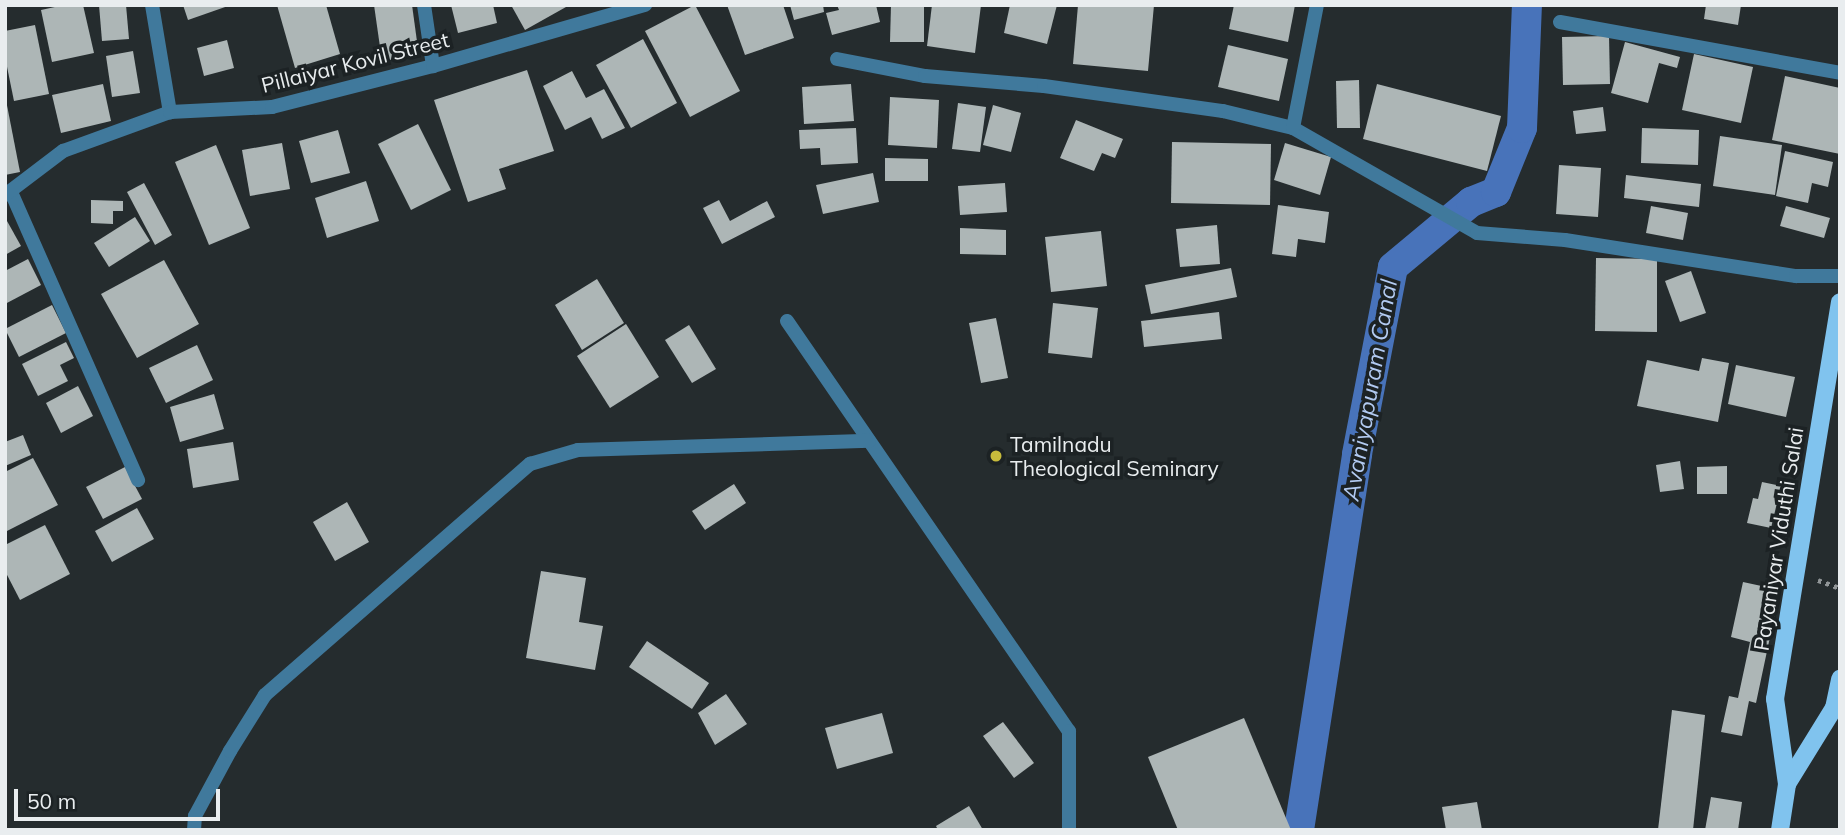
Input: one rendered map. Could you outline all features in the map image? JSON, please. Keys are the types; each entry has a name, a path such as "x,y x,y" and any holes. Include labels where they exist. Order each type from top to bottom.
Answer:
{"main road":[{"name":"Payaniyar Viduthi Salai","path":"1780,830 1787,784 1775,699 1840,302"},
{"name":"Payaniyar Viduthi Salai","path":"1787,784 1834,708 1840,679"}],"street":[{"path":"152,5 170,112"},
{"path":"424,5 433,66"},
{"name":"Pillaiyar Kovil Street","path":"8,193 63,151 170,112 272,107 433,66 645,5"},
{"path":"1293,128 1317,6"},
{"path":"1560,22 1840,73"},
{"path":"836,59 925,76 1044,86 1223,111 1293,128 1369,169 1439,214 1477,233 1565,240 1796,276 1840,276"},
{"path":"8,193 138,480"},
{"path":"787,321 1069,731 1069,830"},
{"path":"194,830 195,817 230,751 265,695 530,464 578,450 869,441"}],"building":[{"path":"64,5 83,5 94,53 52,62 41,10"},
{"path":"99,5 126,5 129,39 102,41"},
{"path":"183,5 228,5 228,6 188,20"},
{"path":"277,5 326,5 340,54 295,68"},
{"path":"374,5 412,5 419,56 382,61"},
{"path":"451,5 493,5 497,23 458,33"},
{"path":"511,5 565,5 566,7 525,30"},
{"path":"695,5 740,91 690,117 645,31"},
{"path":"727,5 783,5 794,38 745,55"},
{"path":"790,5 823,5 824,12 794,20"},
{"path":"837,5 876,5 880,22 832,35 826,13 839,10"},
{"path":"891,5 924,5 924,42 890,42"},
{"path":"932,5 981,5 975,53 927,46"},
{"path":"1010,5 1057,5 1047,44 1004,33"},
{"path":"1078,5 1154,5 1148,71 1073,64"},
{"path":"1234,5 1295,5 1288,42 1229,29"},
{"path":"1706,5 1741,5 1738,25 1704,19"},
{"path":"35,25 49,94 14,101 5,57 5,31"},
{"path":"1609,36 1610,84 1563,85 1562,37"},
{"path":"643,39 677,103 631,128 596,65"},
{"path":"227,40 234,68 204,76 197,48"},
{"path":"1625,42 1680,57 1677,68 1659,63 1648,103 1611,93"},
{"path":"1228,45 1288,59 1279,101 1218,87"},
{"path":"133,51 140,93 112,97 106,56"},
{"path":"1694,54 1753,67 1741,123 1682,110"},
{"path":"527,70 554,151 499,169 506,189 468,202 434,100"},
{"path":"572,71 586,98 604,89 625,128 602,139 591,117 565,130 543,86"},
{"path":"1785,76 1840,88 1840,154 1772,140"},
{"path":"1359,80 1360,128 1337,128 1336,81"},
{"path":"103,84 111,121 61,133 52,95"},
{"path":"851,84 854,121 804,124 802,87"},
{"path":"1377,84 1501,116 1487,171 1363,139"},
{"path":"5,95 20,172 5,175"},
{"path":"890,97 939,100 937,148 888,145"},
{"path":"958,103 986,107 980,152 952,149"},
{"path":"993,105 1021,113 1011,152 983,145"},
{"path":"1603,107 1606,131 1576,134 1573,111"},
{"path":"1076,120 1123,139 1115,158 1102,153 1094,171 1060,158"},
{"path":"418,124 451,190 411,210 378,144"},
{"path":"856,128 858,163 821,165 820,148 800,149 799,130"},
{"path":"1642,128 1699,130 1698,165 1641,163"},
{"path":"338,130 350,173 311,183 299,141"},
{"path":"1720,136 1782,145 1775,195 1713,186"},
{"path":"1172,142 1271,144 1270,205 1171,203"},
{"path":"282,143 290,189 250,196 242,150"},
{"path":"1285,143 1331,157 1320,195 1274,180"},
{"path":"216,145 250,228 209,245 175,162"},
{"path":"1785,151 1833,162 1828,187 1812,183 1808,203 1776,196"},
{"path":"885,158 928,159 928,181 885,181"},
{"path":"1559,165 1601,168 1598,217 1556,214"},
{"path":"873,173 879,202 823,214 816,185"},
{"path":"1626,175 1701,184 1699,207 1624,198"},
{"path":"366,181 379,221 327,238 315,198"},
{"path":"144,183 172,235 155,245 127,192"},
{"path":"1005,183 1007,212 960,215 958,186"},
{"path":"91,200 123,201 123,211 113,211 113,224 91,223"},
{"path":"719,200 730,221 767,201 775,217 722,244 703,208"},
{"path":"1278,205 1329,212 1325,243 1298,239 1296,257 1272,254"},
{"path":"1651,206 1688,213 1683,240 1646,233"},
{"path":"1786,206 1830,218 1824,238 1780,226"},
{"path":"135,217 150,241 109,267 94,243"},
{"path":"7,221 21,246 5,255 5,222"},
{"path":"1217,225 1220,264 1180,267 1176,229"},
{"path":"960,228 1006,230 1006,255 960,254"},
{"path":"1101,231 1107,286 1051,292 1045,237"},
{"path":"1596,258 1657,259 1657,332 1595,331"},
{"path":"28,259 41,285 5,304 5,271"},
{"path":"164,260 199,324 137,358 101,294"},
{"path":"1231,268 1237,297 1151,314 1145,285"},
{"path":"1691,271 1706,313 1680,322 1665,281"},
{"path":"597,279 624,323 582,350 555,305"},
{"path":"1053,303 1098,308 1092,358 1048,353"},
{"path":"52,305 66,333 19,357 5,329"},
{"path":"1219,312 1222,339 1144,347 1141,321"},
{"path":"996,318 1008,378 981,383 969,323"},
{"path":"626,324 659,377 610,408 577,356"},
{"path":"689,325 716,369 692,383 665,340"},
{"path":"66,342 74,358 60,365 68,381 38,396 22,364"},
{"path":"197,345 213,380 166,403 149,368"},
{"path":"1702,358 1729,363 1718,422 1637,406 1647,360 1699,371"},
{"path":"1736,365 1795,377 1786,417 1728,404"},
{"path":"78,386 93,416 61,433 46,403"},
{"path":"214,394 224,429 180,442 170,407"},
{"path":"23,435 31,455 5,466 5,442"},
{"path":"233,442 239,480 193,488 187,449"},
{"path":"33,458 58,505 5,532 5,472"},
{"path":"1680,461 1684,489 1660,492 1656,465"},
{"path":"1727,466 1727,494 1697,494 1697,467"},
{"path":"125,467 142,499 103,519 86,487"},
{"path":"1762,482 1781,486 1771,528 1747,523 1753,498 1758,499"},
{"path":"734,484 746,503 705,530 692,511"},
{"path":"347,502 369,542 335,561 313,522"},
{"path":"137,508 154,539 112,562 95,531"},
{"path":"45,525 70,574 20,600 5,571 5,545"},
{"path":"541,571 586,578 579,622 603,626 595,670 526,658"},
{"path":"1743,582 1780,590 1756,703 1749,701 1742,736 1721,732 1729,696 1738,698 1750,642 1731,637"},
{"path":"647,641 709,683 692,709 629,667"},
{"path":"726,694 747,724 715,745 698,713"},
{"path":"1672,710 1705,715 1693,830 1658,830"},
{"path":"882,713 893,753 837,769 825,728"},
{"path":"1244,718 1291,830 1178,830 1148,757"},
{"path":"1003,722 1034,763 1014,778 983,736"},
{"path":"1711,797 1742,802 1738,830 1705,830"},
{"path":"1477,802 1482,830 1446,830 1442,807"},
{"path":"969,806 983,830 938,830 936,826"}],"waterway":[{"name":"Avaniyapuram Canal","path":"1299,830 1357,454 1393,267 1471,202 1496,192 1522,128 1527,5"}],"place":[{"name":"Tamilnadu Theological Seminary","path":"996,456"}]}
